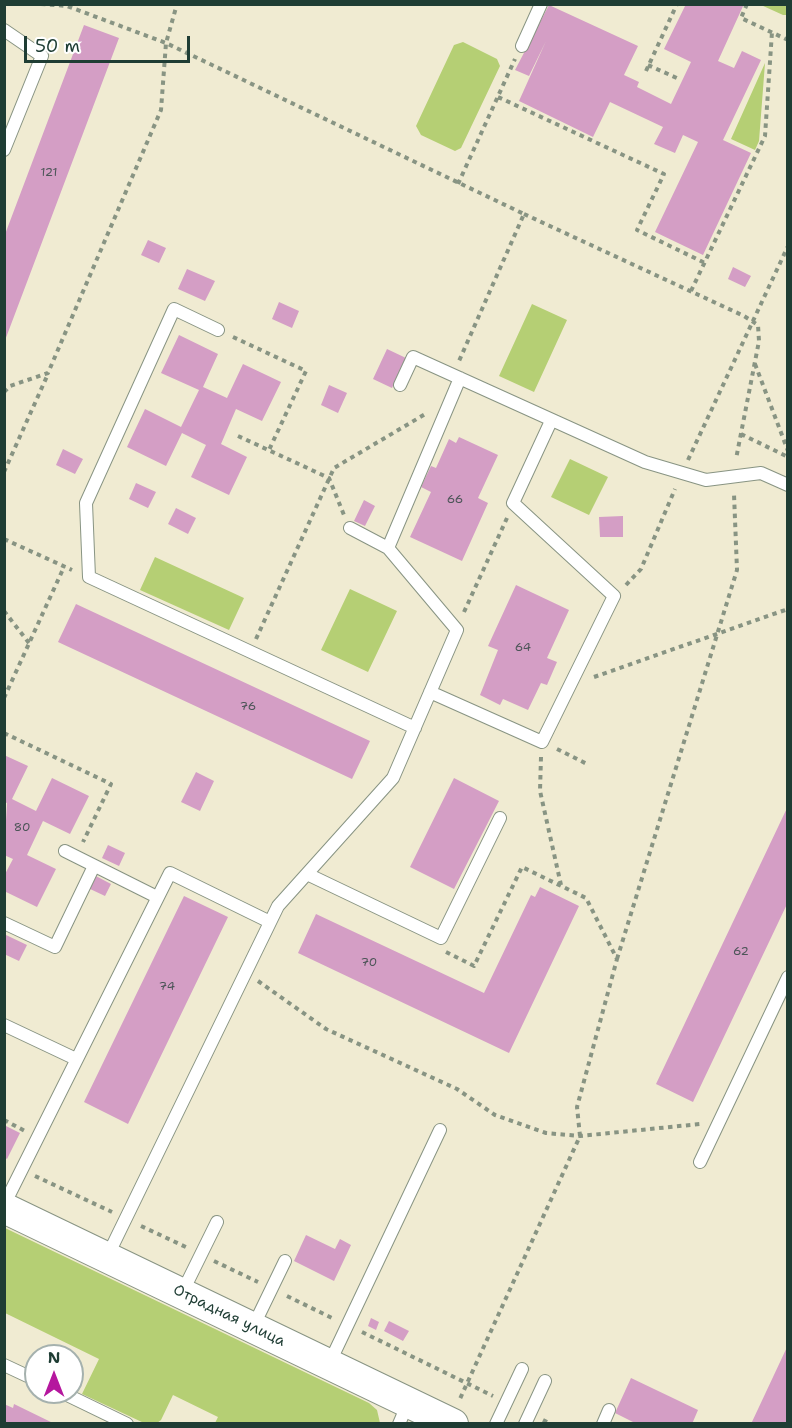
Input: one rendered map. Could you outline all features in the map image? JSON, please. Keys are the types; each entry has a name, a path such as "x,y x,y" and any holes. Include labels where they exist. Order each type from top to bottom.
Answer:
{"street":[{"name":"Отрадная улица","path":"4,1206 329,1364 404,1413 456,1412"}],"lane":[{"path":"522,46 541,4"},
{"path":"4,30 42,56 4,150"},
{"path":"218,330 174,309 86,503 89,577 251,650 415,728"},
{"path":"400,385 413,357 645,462 706,480 761,473 788,485"},
{"path":"388,548 451,399 456,377"},
{"path":"430,692 542,742 614,596 513,503 551,421"},
{"path":"107,1257 278,906 393,778 457,630 388,548 350,528"},
{"path":"307,874 441,938 501,818"},
{"path":"70,854 157,897"},
{"path":"4,923 55,948 94,866"},
{"path":"4,1206 170,873 270,921"},
{"path":"700,1162 788,977"},
{"path":"4,1025 76,1059"},
{"path":"329,1364 440,1130"},
{"path":"182,1293 217,1222"},
{"path":"253,1327 285,1261"},
{"path":"4,1365 24,1374"},
{"path":"496,1424 522,1369"},
{"path":"525,1424 545,1381"},
{"path":"84,1403 127,1424"},
{"path":"603,1424 609,1410"}],"path":[{"path":"41,4 67,6 166,43 458,184 691,291 758,325 759,341 734,477 737,570 618,959 577,1107 580,1136 456,1412"},
{"path":"4,472 161,110 166,43 177,4"},
{"path":"645,71 677,4"},
{"path":"747,4 741,18 788,40"},
{"path":"691,291 765,136 772,32"},
{"path":"458,184 522,46"},
{"path":"648,65 679,80"},
{"path":"498,97 664,174 638,230 705,263"},
{"path":"456,377 524,214"},
{"path":"614,596 641,570 681,474 788,246"},
{"path":"218,330 306,371 270,450"},
{"path":"755,363 788,451"},
{"path":"4,392 10,386 48,373"},
{"path":"251,650 334,468 451,399"},
{"path":"741,434 788,457"},
{"path":"238,436 329,478 350,528"},
{"path":"457,630 513,503"},
{"path":"4,539 89,577"},
{"path":"4,698 64,567"},
{"path":"570,685 788,609"},
{"path":"4,611 29,644"},
{"path":"4,733 111,783 70,854"},
{"path":"561,886 540,791 542,742 589,765"},
{"path":"522,867 586,898 618,959"},
{"path":"246,972 326,1029 457,1089 495,1115 546,1133 580,1136 702,1123"},
{"path":"22,1169 109,1211"}],"green space":[{"path":"761,5 787,5 787,15 783,15"},
{"path":"463,42 497,59 500,66 461,148 455,151 421,135 416,126 454,45"},
{"path":"765,63 759,141 755,150 731,139"},
{"path":"532,304 567,320 534,392 499,376"},
{"path":"570,459 608,477 589,515 551,497"},
{"path":"155,557 244,598 229,630 140,590"},
{"path":"350,589 397,611 368,672 321,650"},
{"path":"5,1228 369,1403 377,1410 380,1423 215,1423 218,1417 173,1395 161,1420 157,1423 144,1423 84,1395 84,1390 99,1359 84,1352 84,1344 68,1344 5,1313"}],"building":[{"path":"686,4 744,4 718,61 734,68 742,51 761,60 723,140 751,153 703,255 655,232 698,142 683,135 675,153 654,144 663,127 610,102 593,137 519,101 546,41 529,76 515,70 549,5 638,46 624,75 639,82 637,87 671,104 691,62 664,49"},
{"path":"84,25 119,38 4,343 4,237"},
{"path":"148,240 166,248 159,263 141,255"},
{"path":"733,267 751,276 745,287 728,279"},
{"path":"187,269 215,281 205,301 178,289"},
{"path":"279,302 299,311 292,328 272,319"},
{"path":"179,335 218,354 203,387 227,398 243,364 281,382 262,421 236,409 221,444 247,457 229,495 191,477 206,445 182,433 166,466 127,447 145,409 181,427 199,390 161,373"},
{"path":"387,349 406,358 392,388 373,379"},
{"path":"329,385 347,393 338,413 321,405"},
{"path":"459,437 498,455 478,498 488,503 462,561 410,537 431,492 421,487 431,466 436,468 449,439 456,443"},
{"path":"63,449 83,459 75,474 56,465"},
{"path":"136,483 156,492 148,508 129,499"},
{"path":"364,500 375,506 365,526 354,521"},
{"path":"176,508 196,518 188,534 168,524"},
{"path":"623,516 623,537 600,537 599,517"},
{"path":"516,585 569,610 547,658 557,662 547,685 541,683 528,710 503,699 500,705 480,695 498,650 488,646"},
{"path":"76,604 370,741 352,779 58,642"},
{"path":"4,755 28,766 12,799 36,811 52,778 89,796 70,834 43,821 27,855 56,869 37,907 4,891 4,876 13,859 4,855 7,803 4,802"},
{"path":"196,772 214,781 200,811 181,802"},
{"path":"454,778 499,801 454,889 410,867"},
{"path":"788,806 788,902 693,1102 656,1084"},
{"path":"108,845 125,853 119,866 102,858"},
{"path":"94,875 111,884 105,896 88,888"},
{"path":"540,887 579,906 509,1053 298,953 316,914 484,993 531,895 535,897"},
{"path":"184,896 228,917 128,1124 84,1102"},
{"path":"6,935 27,945 19,961 4,954"},
{"path":"4,1125 20,1133 7,1159 4,1157"},
{"path":"306,1235 335,1249 340,1239 351,1245 334,1281 294,1261"},
{"path":"371,1318 379,1322 376,1330 368,1326"},
{"path":"389,1321 409,1331 403,1341 384,1331"},
{"path":"788,1345 788,1424 751,1424"},
{"path":"631,1378 698,1410 692,1424 637,1424 615,1413"},
{"path":"4,1404 13,1408 14,1404 55,1424 4,1424"}]}
